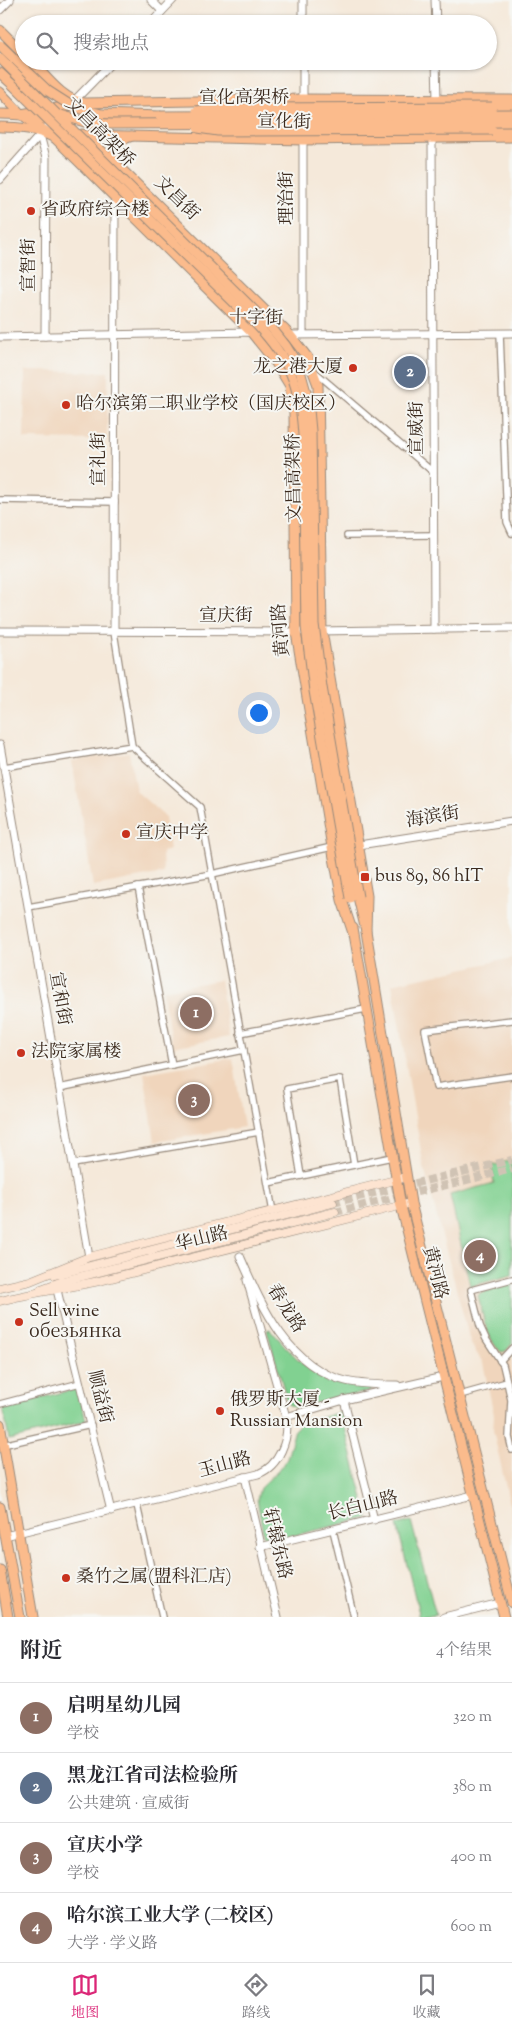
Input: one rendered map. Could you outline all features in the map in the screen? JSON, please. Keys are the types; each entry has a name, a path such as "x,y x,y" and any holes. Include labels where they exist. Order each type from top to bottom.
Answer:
{"main road":[{"path":"0,30 15,45"},
{"name":"宣化高架桥","path":"0,45 15,59"},
{"name":"文昌高架桥","path":"0,58 270,326 289,350 299,367 305,383 310,415 312,592 317,657 354,898"},
{"name":"宣化高架桥","path":"26,70 48,91 73,107 102,114 160,120 512,122"},
{"name":"宣化街","path":"40,70 62,92 74,100 85,103 303,99 512,100"},
{"name":"文昌高架桥","path":"0,73 256,324 275,346 294,379 302,411 306,627 314,691 354,898"},
{"name":"宣化高架桥","path":"13,86 53,113 71,119 111,124 160,120 512,114"},
{"path":"0,92 42,132"},
{"path":"0,114 21,114 85,103"},
{"path":"160,120 218,108 512,107"},
{"name":"文昌街","path":"21,114 52,121 83,134 290,334"},
{"path":"160,120 218,131 512,131"},
{"path":"0,127 28,128 55,138 251,332"},
{"name":"宣化街","path":"55,138 83,134 303,140 512,137"},
{"path":"115,163 113,155 116,145 123,139 133,136"},
{"name":"黄河路","path":"251,332 276,363 290,386 294,413 296,632 342,900 354,933"},
{"name":"黄河路","path":"290,334 314,371 318,385 322,631 367,896 366,931"},
{"name":"黄河路","path":"354,898 366,931 412,1204 512,1602"},
{"name":"黄河路","path":"354,898 354,933 400,1206 504,1617"},
{"name":"华山路","path":"0,1288 30,1281 89,1257 407,1177"},
{"path":"30,1281 334,1203"},
{"name":"华山路","path":"0,1301 32,1292 57,1290 412,1204"},
{"path":"32,1292 63,1280 335,1212"},
{"path":"0,1424 2,1445 33,1617"},
{"path":"0,1507 20,1617"},
{"path":"0,1570 8,1617"}],"street":[{"path":"0,10 10,0"},
{"path":"151,0 162,12"},
{"path":"159,15 173,0"},
{"path":"303,0 303,15"},
{"path":"435,0 436,15"},
{"path":"74,100 104,70"},
{"name":"理治街","path":"303,70 303,334"},
{"path":"436,70 437,100"},
{"path":"0,180 64,107"},
{"name":"宣智街","path":"42,132 46,158 45,336"},
{"name":"宣威街","path":"432,138 434,629"},
{"name":"宣礼街","path":"114,632 115,196"},
{"name":"十字街","path":"0,337 251,332 290,334 512,333"},
{"path":"500,333 507,522 512,534"},
{"path":"314,371 433,472"},
{"path":"0,500 114,502"},
{"path":"347,536 434,535"},
{"name":"宣庆街","path":"0,631 296,632 512,628"},
{"path":"114,632 132,746 200,807 272,1212"},
{"name":"宣和街","path":"0,745 89,1257"},
{"path":"4,767 132,746"},
{"name":"海滨街","path":"359,845 512,821"},
{"path":"28,907 212,874 332,847"},
{"path":"138,887 172,1065"},
{"path":"240,1033 366,1009"},
{"path":"512,1022 425,1030 436,1087 512,1076"},
{"path":"59,1088 244,1050"},
{"path":"301,1176 286,1089 340,1079 354,1165"},
{"path":"73,1164 258,1132"},
{"path":"268,1183 392,1157"},
{"path":"237,1246 286,1417 344,1400 443,1377"},
{"name":"春龙路","path":"240,1256 256,1293 276,1329 288,1343 314,1366 347,1382 404,1386"},
{"path":"512,1279 471,1290 480,1326 500,1360 507,1382 512,1406 509,1437 512,1450"},
{"name":"顺益街","path":"57,1290 111,1510"},
{"path":"500,1360 512,1348"},
{"path":"460,1395 507,1382"},
{"path":"0,1404 80,1383"},
{"path":"344,1400 374,1520"},
{"name":"玉山路","path":"5,1536 262,1473 274,1463 285,1438 286,1417"},
{"path":"2,1445 91,1425"},
{"name":"轩辕东路","path":"245,1477 278,1617"},
{"name":"长白山路","path":"260,1547 473,1495"},
{"path":"137,1505 162,1617"},
{"path":"333,1530 354,1617"},
{"path":"444,1617 500,1603"}],"shaded area":[{"name":"哈尔滨第二职业学校（国庆校区）","path":"25,371 108,372 107,440 24,439"},
{"name":"宣庆中学","path":"129,752 136,791 165,817 170,850 162,852 163,873 93,886 72,761"},
{"path":"512,958 512,1514 493,1430 494,1415 483,1363 471,1344 424,1168 392,984"},
{"path":"220,980 229,1037 172,1047 163,990"},
{"path":"233,1058 244,1127 155,1142 144,1073"}],"green space":[{"path":"512,1160 512,1275 471,1286 471,1290 450,1195 494,1183 491,1166"},
{"path":"512,1284 512,1344 506,1351 501,1352 488,1333 478,1296 480,1293"},
{"path":"270,1329 301,1362 318,1374 339,1383 370,1387 372,1390 306,1408 295,1408 288,1404 267,1330"},
{"path":"78,1388 86,1421 9,1440 3,1408"},
{"path":"341,1412 368,1518 270,1541 264,1539 257,1499 260,1488 278,1471 287,1459 295,1429 301,1423"},
{"path":"411,1521 436,1615 420,1617 397,1525"}],"tunnel":[{"path":"333,1203 512,1160"},
{"path":"335,1212 512,1169"}],"place":[{"name":"省政府综合楼","path":"31,211"},
{"name":"龙之港大厦","path":"353,368"},
{"name":"黑龙江省司法检验所","path":"410,372"},
{"name":"哈尔滨第二职业学校（国庆校区）","path":"66,405"},
{"name":"宣庆中学","path":"126,834"},
{"name":"bus 89, 86 hIT","path":"365,877"},
{"name":"启明星幼儿园","path":"196,1013"},
{"name":"法院家属楼","path":"21,1053"},
{"name":"宣庆小学","path":"194,1100"},
{"name":"哈尔滨工业大学 (二校区)","path":"480,1256"},
{"name":"Sell wine обезьянка","path":"19,1322"},
{"name":"俄罗斯大厦 - Russian Mansion","path":"220,1411"},
{"name":"桑竹之属(盟科汇店)","path":"66,1578"}]}
